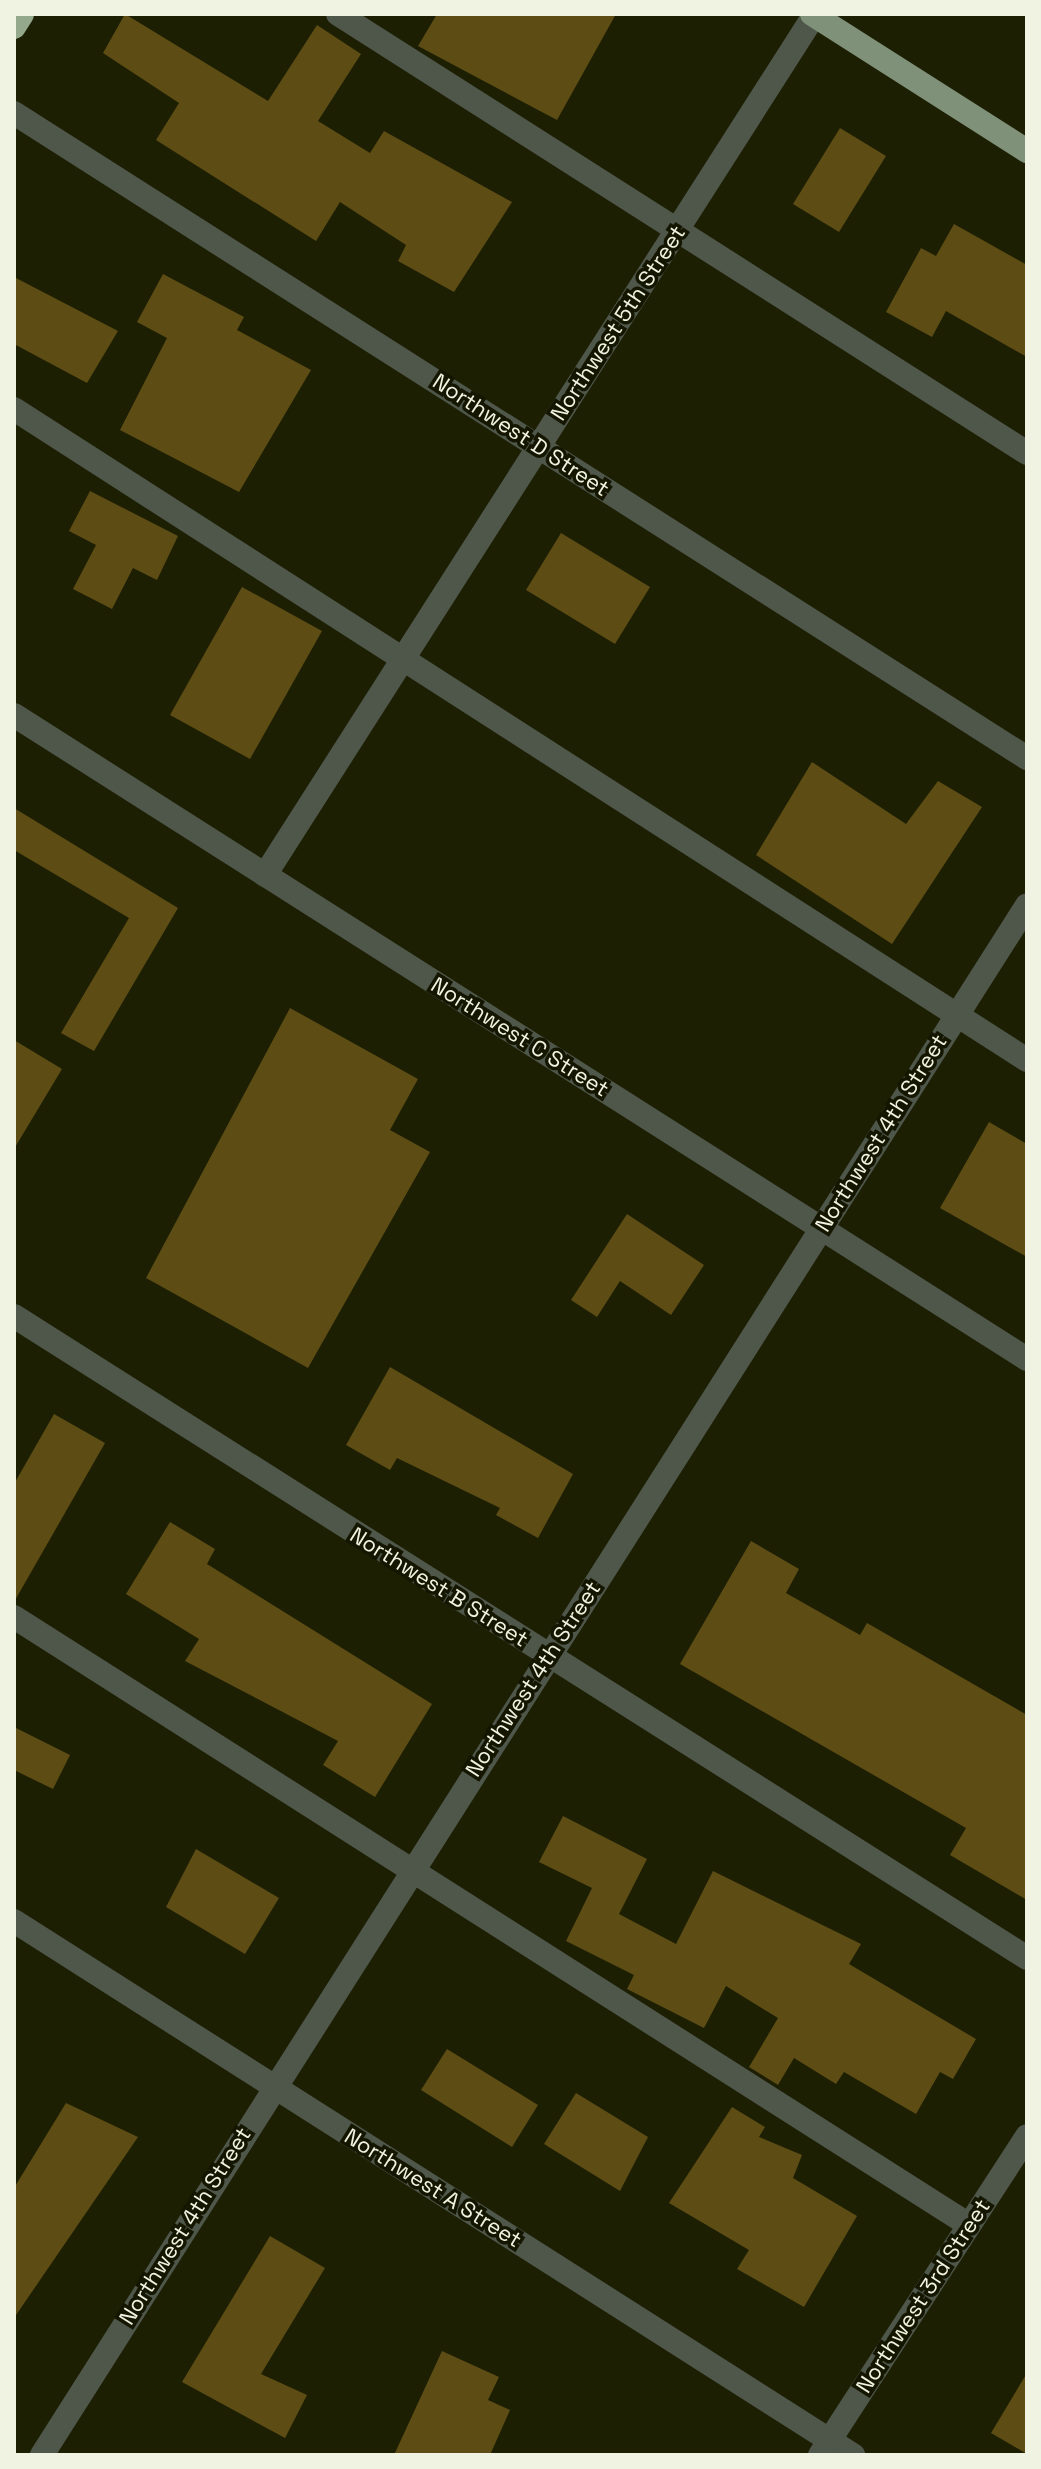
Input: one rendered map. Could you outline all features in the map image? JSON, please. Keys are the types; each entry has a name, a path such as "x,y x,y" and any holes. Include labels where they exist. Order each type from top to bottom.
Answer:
{"highway":[{"path":"14,27 22,14"}],"main road":[{"path":"814,15 1027,151"}],"street":[{"path":"338,14 1027,453"},
{"name":"Northwest 5th Street","path":"265,875 814,15"},
{"name":"Northwest D Street","path":"14,113 1027,758"},
{"path":"14,409 1027,1060"},
{"name":"Northwest C Street","path":"14,715 1027,1359"},
{"name":"Northwest 4th Street","path":"42,2455 272,2085 1027,905"},
{"name":"Northwest B Street","path":"14,1316 1027,1958"},
{"path":"14,1617 408,1873 969,2225"},
{"name":"Northwest A Street","path":"14,1921 272,2085 825,2448 853,2455"},
{"name":"Northwest 3rd Street","path":"825,2448 1027,2136"}],"building":[{"path":"125,14 268,101 317,25 361,54 318,121 370,153 384,131 512,202 454,292 398,261 406,245 340,202 316,241 156,140 179,103 103,53"},
{"path":"437,14 616,14 557,120 418,46"},
{"path":"840,128 886,156 839,232 793,204"},
{"path":"954,224 1027,265 1027,357 946,311 932,337 886,312 921,248 936,256"},
{"path":"163,274 244,317 237,330 311,370 239,492 120,430 167,338 137,322"},
{"path":"14,277 118,331 87,383 14,344"},
{"path":"90,491 178,536 157,580 133,568 112,609 73,589 96,545 69,531"},
{"path":"561,533 650,587 615,644 526,590"},
{"path":"242,587 322,631 250,759 170,715"},
{"path":"812,762 906,824 938,781 982,807 892,944 756,855"},
{"path":"14,808 178,908 94,1051 61,1033 129,918 14,850"},
{"path":"290,1008 418,1079 390,1130 430,1152 308,1368 146,1278"},
{"path":"14,1040 62,1069 14,1149"},
{"path":"989,1122 1027,1144 1027,1257 940,1208"},
{"path":"627,1214 704,1265 671,1315 620,1281 597,1317 571,1300"},
{"path":"390,1367 573,1474 538,1538 496,1515 500,1508 397,1458 390,1470 346,1445"},
{"path":"54,1414 105,1443 14,1602 14,1484"},
{"path":"170,1522 215,1549 207,1564 432,1704 375,1797 323,1765 338,1741 185,1661 199,1639 126,1594"},
{"path":"751,1541 799,1569 786,1593 860,1635 867,1623 1027,1715 1027,1900 950,1855 966,1828 680,1664"},
{"path":"14,1727 70,1755 53,1789 14,1770"},
{"path":"563,1816 647,1859 619,1914 676,1944 713,1871 861,1944 849,1964 976,2039 953,2079 940,2072 916,2114 844,2072 836,2084 794,2058 778,2085 749,2067 778,2018 726,1986 704,2028 627,1989 634,1975 566,1941 592,1888 539,1862"},
{"path":"196,1849 279,1898 245,1954 166,1907"},
{"path":"447,2049 538,2105 512,2147 421,2090"},
{"path":"576,2093 648,2137 620,2191 544,2144"},
{"path":"66,2103 138,2137 14,2318 14,2188"},
{"path":"732,2107 765,2127 759,2137 802,2155 793,2178 857,2216 804,2307 737,2269 749,2250 669,2203"},
{"path":"270,2236 325,2268 261,2374 307,2395 285,2438 182,2382"},
{"path":"442,2351 499,2377 488,2400 510,2410 490,2455 394,2455"},
{"path":"1027,2373 1027,2454 991,2433"}]}
